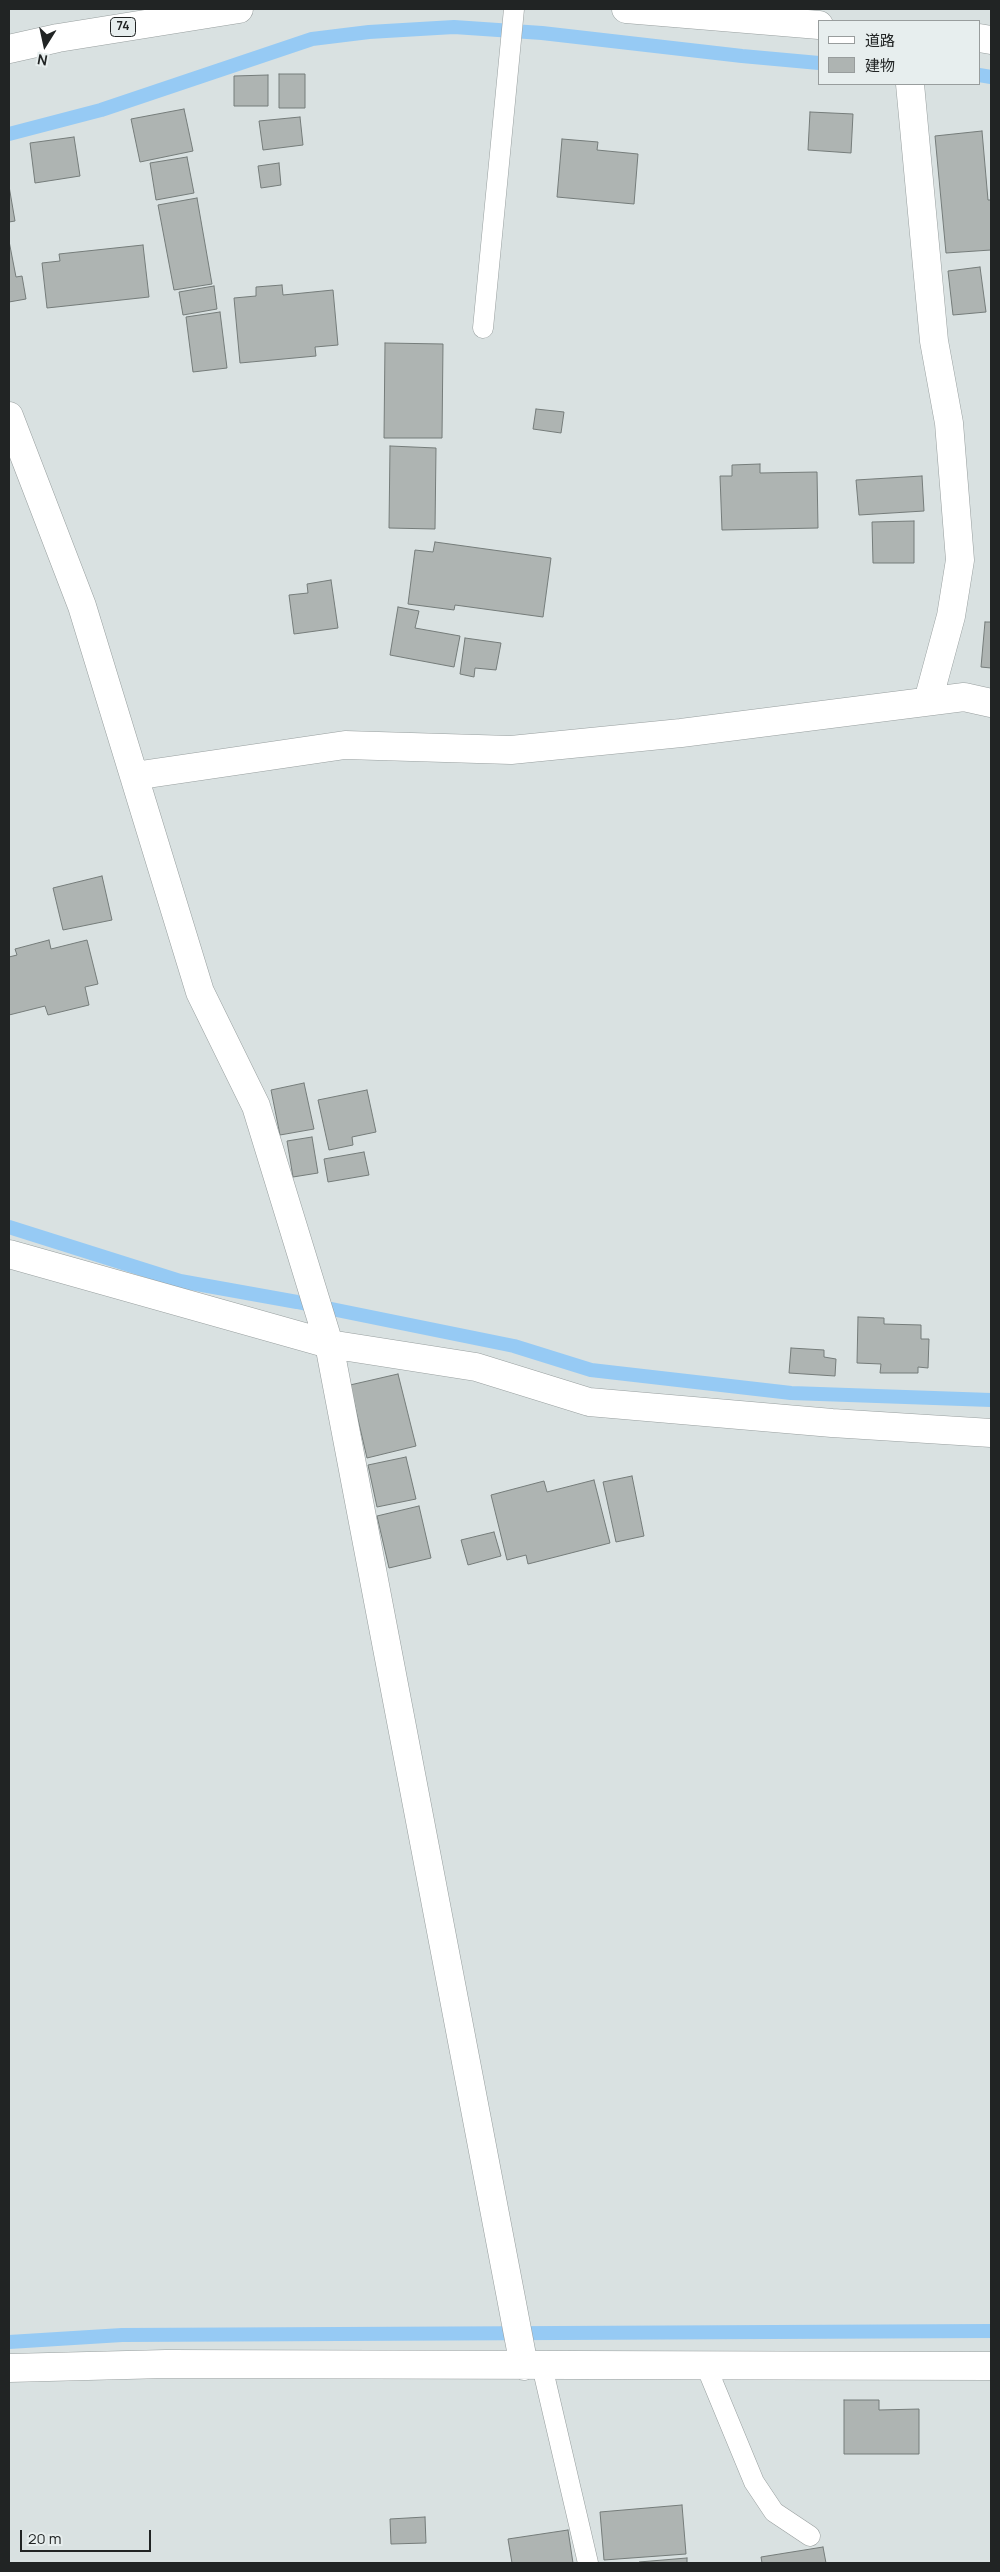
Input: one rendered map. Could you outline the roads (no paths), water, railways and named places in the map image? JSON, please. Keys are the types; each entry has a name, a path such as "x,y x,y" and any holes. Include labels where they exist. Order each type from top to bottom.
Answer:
{"street":[{"name":"74","path":"9,49 58,38 239,9"},
{"path":"626,9 818,25"},
{"path":"910,85 934,341 949,423 960,560 950,616 928,701"},
{"path":"9,416 82,606 200,992 256,1106 328,1344 533,2366"},
{"path":"134,776 345,745 511,750 681,733 964,697 991,703"},
{"path":"9,1254 328,1344 476,1367 590,1402 832,1423 991,1433"},
{"path":"9,2368 166,2364 991,2366"}],"lane":[{"path":"483,328 514,9"},
{"path":"533,2366 588,2563"},
{"path":"706,2366 754,2482 774,2512 810,2536"}],"waterway":[{"path":"9,134 101,110 312,39 369,32 454,27 542,33 818,63"},
{"path":"980,75 991,77"},
{"path":"9,1227 180,1281 297,1302 514,1346 591,1370 791,1393 991,1400"},
{"path":"9,2342 122,2335 991,2331"}]}
